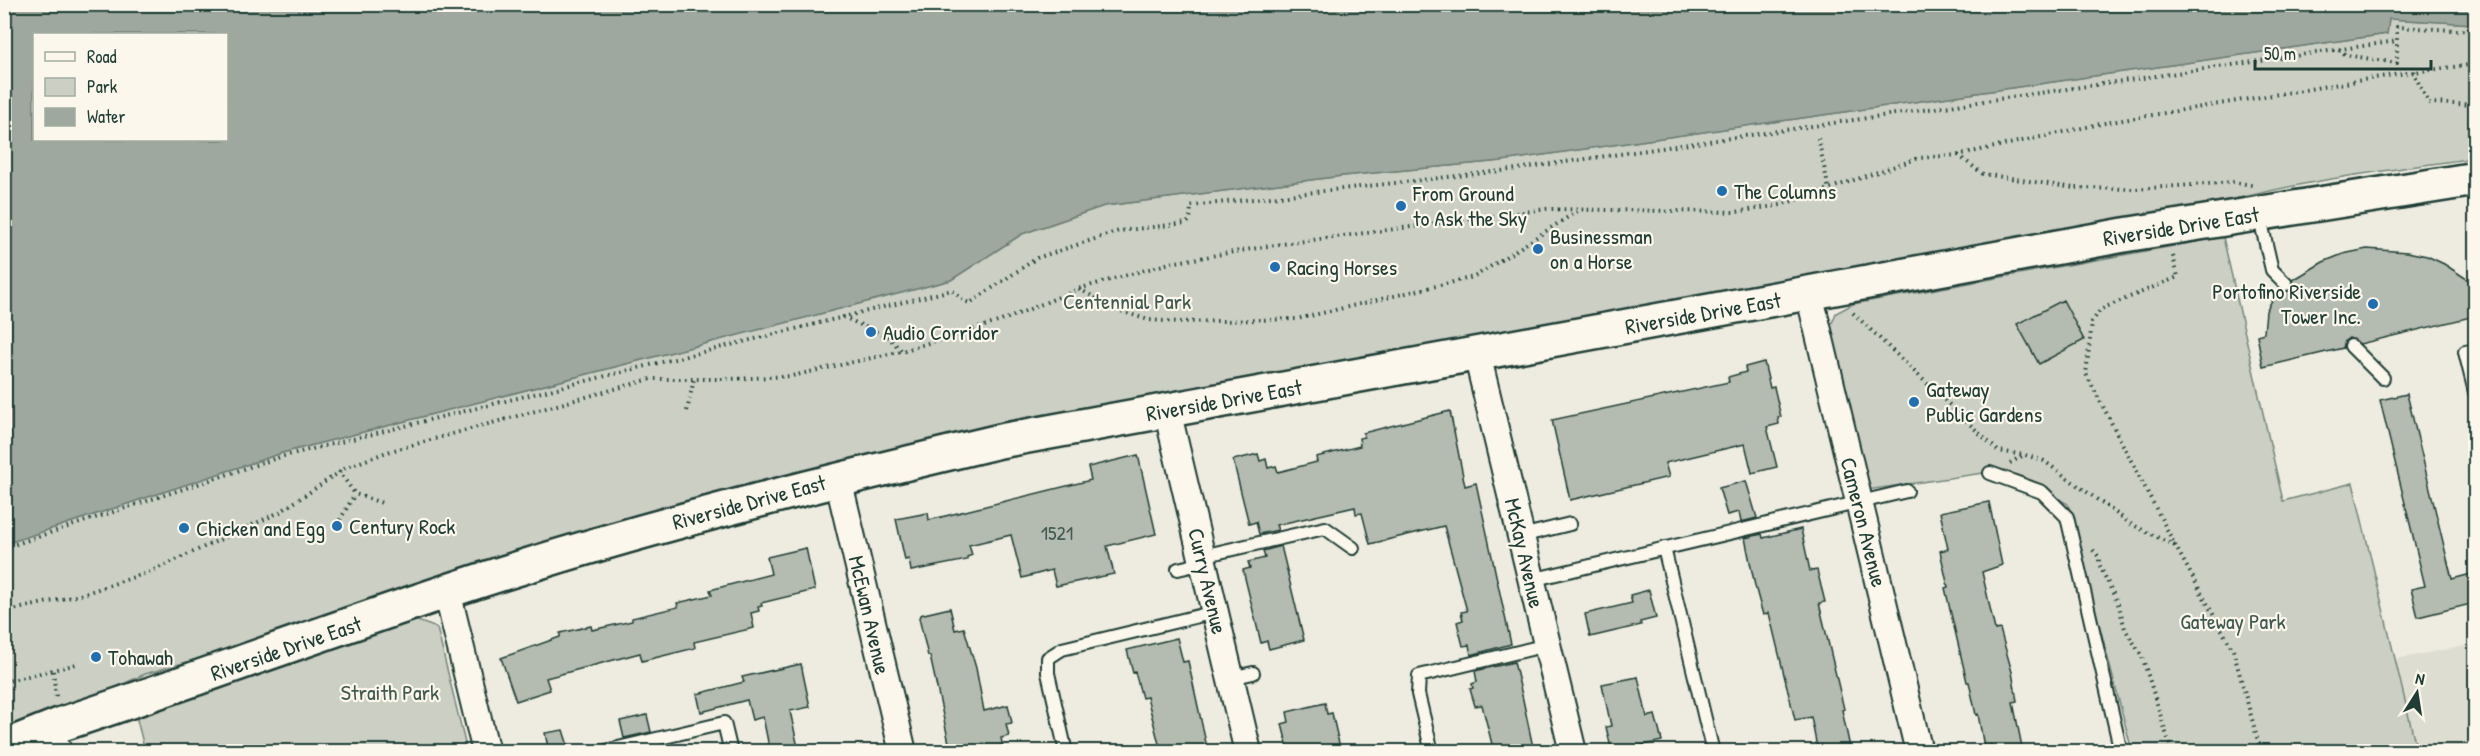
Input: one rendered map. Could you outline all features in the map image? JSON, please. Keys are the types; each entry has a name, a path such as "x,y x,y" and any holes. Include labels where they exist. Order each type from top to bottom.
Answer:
{"main road":[{"name":"Riverside Drive East","path":"4,747 447,591 688,517 1000,441 2124,235 2258,200 2475,179"}],"street":[{"name":"Cameron Avenue","path":"1809,293 1919,752"},
{"name":"McKay Avenue","path":"1477,354 1573,752"},
{"name":"Curry Avenue","path":"1167,410 1215,612 1242,676 1248,752"},
{"name":"McEwan Avenue","path":"837,479 903,752"},
{"path":"447,591 486,752"}],"lane":[{"path":"2258,200 2272,270 2286,284"},
{"path":"2351,346 2383,378"},
{"path":"2475,350 2465,352 2475,396"},
{"path":"1990,473 2042,492 2067,517 2121,752"},
{"path":"1531,580 1907,491"},
{"path":"1521,536 1570,524"},
{"path":"1178,569 1203,559 1325,528 1353,548"},
{"path":"1664,548 1713,752"},
{"path":"1066,752 1048,673 1048,658 1062,649 1215,612"},
{"path":"1432,752 1418,694 1419,676 1547,645"},
{"path":"601,752 724,723 731,752"}],"path":[{"path":"2399,74 2397,27 2475,31"},
{"path":"4,548 280,457 952,290 964,301 970,303 1037,258 1119,231 1187,223 1190,220 1191,206 1510,170 2397,40"},
{"path":"2339,49 2346,55 2397,63"},
{"path":"4,612 80,595 152,570 280,512 339,471 387,453 651,379 792,376 902,351 1001,321 1078,289 1170,263 1275,245 1500,214 1581,208 1736,212 1781,205 1919,158 1958,154 2105,123 2413,71 2475,64"},
{"path":"2413,71 2428,104 2475,105"},
{"path":"1818,138 1829,190"},
{"path":"1958,154 1983,174 2074,188 2135,189 2234,182 2258,200"},
{"path":"1078,289 1120,311 1149,320 1180,322 1297,319 1474,277 1581,208"},
{"path":"2171,249 2178,277 2101,309 2092,322 2086,374 2176,547 2233,650 2261,752"},
{"path":"1852,312 1998,450 2025,454 2044,461 2131,524 2176,547"},
{"path":"843,317 888,337 902,351"},
{"path":"687,411 694,379"},
{"path":"339,471 355,494 385,504"},
{"path":"340,520 355,494"},
{"path":"2069,526 2079,542 2099,557 2099,564 2119,606 2125,629 2142,656 2172,752"},
{"path":"4,682 77,664"},
{"path":"53,671 60,727"}],"shaded area":[{"path":"2475,644 2475,751 2417,751 2396,659"}],"green space":[{"name":"Centennial Park","path":"2389,19 2475,24 2475,158 2330,179 2244,197 1162,393 1017,422 476,567 145,674 55,715 5,733 5,544 282,453 951,280 1022,234 1104,206 1342,176 1502,161 2387,34"},
{"name":"Gateway Park","path":"2223,237 2283,501 2353,483 2417,751 2132,751 2068,504 2004,470 1867,490 1830,328 1836,313 1853,304"},
{"name":"Straith Park","path":"415,620 437,628 467,751 145,751 135,712"}],"water":[{"path":"2475,4 2475,24 2389,19 2387,34 1502,161 1342,176 1104,206 1022,234 951,280 282,453 5,544 5,5"}],"building":[{"name":"Portofino Riverside Tower Inc.","path":"2367,249 2407,252 2427,256 2444,264 2473,283 2475,316 2360,344 2349,338 2345,341 2343,348 2263,367 2257,335 2264,333 2266,311 2274,297 2281,290 2284,292 2291,290 2294,286 2293,280 2323,262 2343,254"},
{"path":"2063,300 2084,340 2039,364 2017,324"},
{"path":"1764,362 1770,388 1774,387 1781,417 1778,417 1779,424 1767,427 1777,467 1752,473 1745,444 1665,463 1669,477 1570,500 1552,420 1729,382 1728,377 1746,372 1745,367"},
{"path":"2407,394 2452,579 2475,573 2475,603 2418,617 2411,589 2425,586 2380,400"},
{"path":"1450,411 1465,486 1476,483 1511,644 1471,655 1469,645 1463,646 1457,622 1463,620 1461,612 1467,611 1444,526 1370,544 1362,513 1356,514 1355,507 1276,525 1278,530 1259,534 1256,522 1249,524 1233,460 1258,454 1260,461 1266,459 1268,468 1276,466 1278,472 1317,462 1316,457 1360,446 1359,438 1364,437 1363,433"},
{"path":"1138,455 1156,534 1107,546 1114,574 1056,586 1052,570 1022,578 1011,535 969,545 972,555 967,557 967,560 911,571 909,559 905,560 896,519 928,513 929,520 1091,480 1088,467"},
{"path":"1746,481 1757,518 1741,522 1739,512 1727,515 1719,488"},
{"path":"1989,502 2002,565 1982,572 1995,630 2000,629 2012,672 2017,701 2013,702 2023,752 1993,752 1991,745 1984,747 1978,714 1976,715 1969,682 1967,682 1945,588 1948,587 1940,551 1948,549 1940,512"},
{"path":"1801,529 1810,571 1817,570 1825,602 1819,603 1844,709 1842,710 1851,752 1818,752 1811,717 1795,720 1769,613 1763,615 1755,586 1745,538 1762,534 1763,538"},
{"path":"1281,546 1304,640 1269,649 1267,641 1261,643 1243,570 1250,568 1248,562 1265,558 1263,551"},
{"path":"806,548 815,590 761,603 762,606 758,607 759,611 751,613 754,628 694,642 695,648 642,661 640,653 546,678 550,690 516,701 501,658 560,637 560,633 591,626 592,630 632,621 632,618 678,607 677,603 712,595 710,590 771,574 767,557"},
{"path":"1649,590 1656,618 1640,622 1641,625 1590,637 1585,614 1632,603 1630,595"},
{"path":"950,608 955,630 964,628 976,668 984,711 1008,705 1012,723 1006,724 1009,736 1001,738 1004,752 951,752 930,656 928,656 919,618 920,615"},
{"path":"1177,638 1183,662 1188,661 1208,752 1161,752 1147,697 1142,698 1135,672 1133,673 1127,650"},
{"path":"1514,662 1534,752 1494,752 1482,705 1475,706 1470,689 1473,688 1472,684 1477,682 1475,671"},
{"path":"801,664 810,707 790,711 799,752 770,752 763,717 752,720 747,700 701,712 697,694 744,682 742,677"},
{"path":"1638,677 1647,717 1655,715 1662,741 1612,752 1606,727 1611,726 1602,684"},
{"path":"1325,703 1327,714 1332,713 1341,752 1289,752 1282,724 1289,722 1287,712"},
{"path":"647,715 651,732 624,738 620,721"},
{"path":"563,730 570,752 549,752 545,733"}],"place":[{"name":"The Columns","path":"1722,191"},
{"name":"From Ground to Ask the Sky","path":"1401,206"},
{"name":"Businessman on a Horse","path":"1538,249"},
{"name":"Racing Horses","path":"1275,267"},
{"name":"Portofino Riverside Tower Inc.","path":"2373,304"},
{"name":"Audio Corridor","path":"871,332"},
{"name":"Gateway Public Gardens","path":"1914,402"},
{"name":"Century Rock","path":"337,526"},
{"name":"Chicken and Egg","path":"184,528"},
{"name":"Tohawah","path":"96,657"}]}
